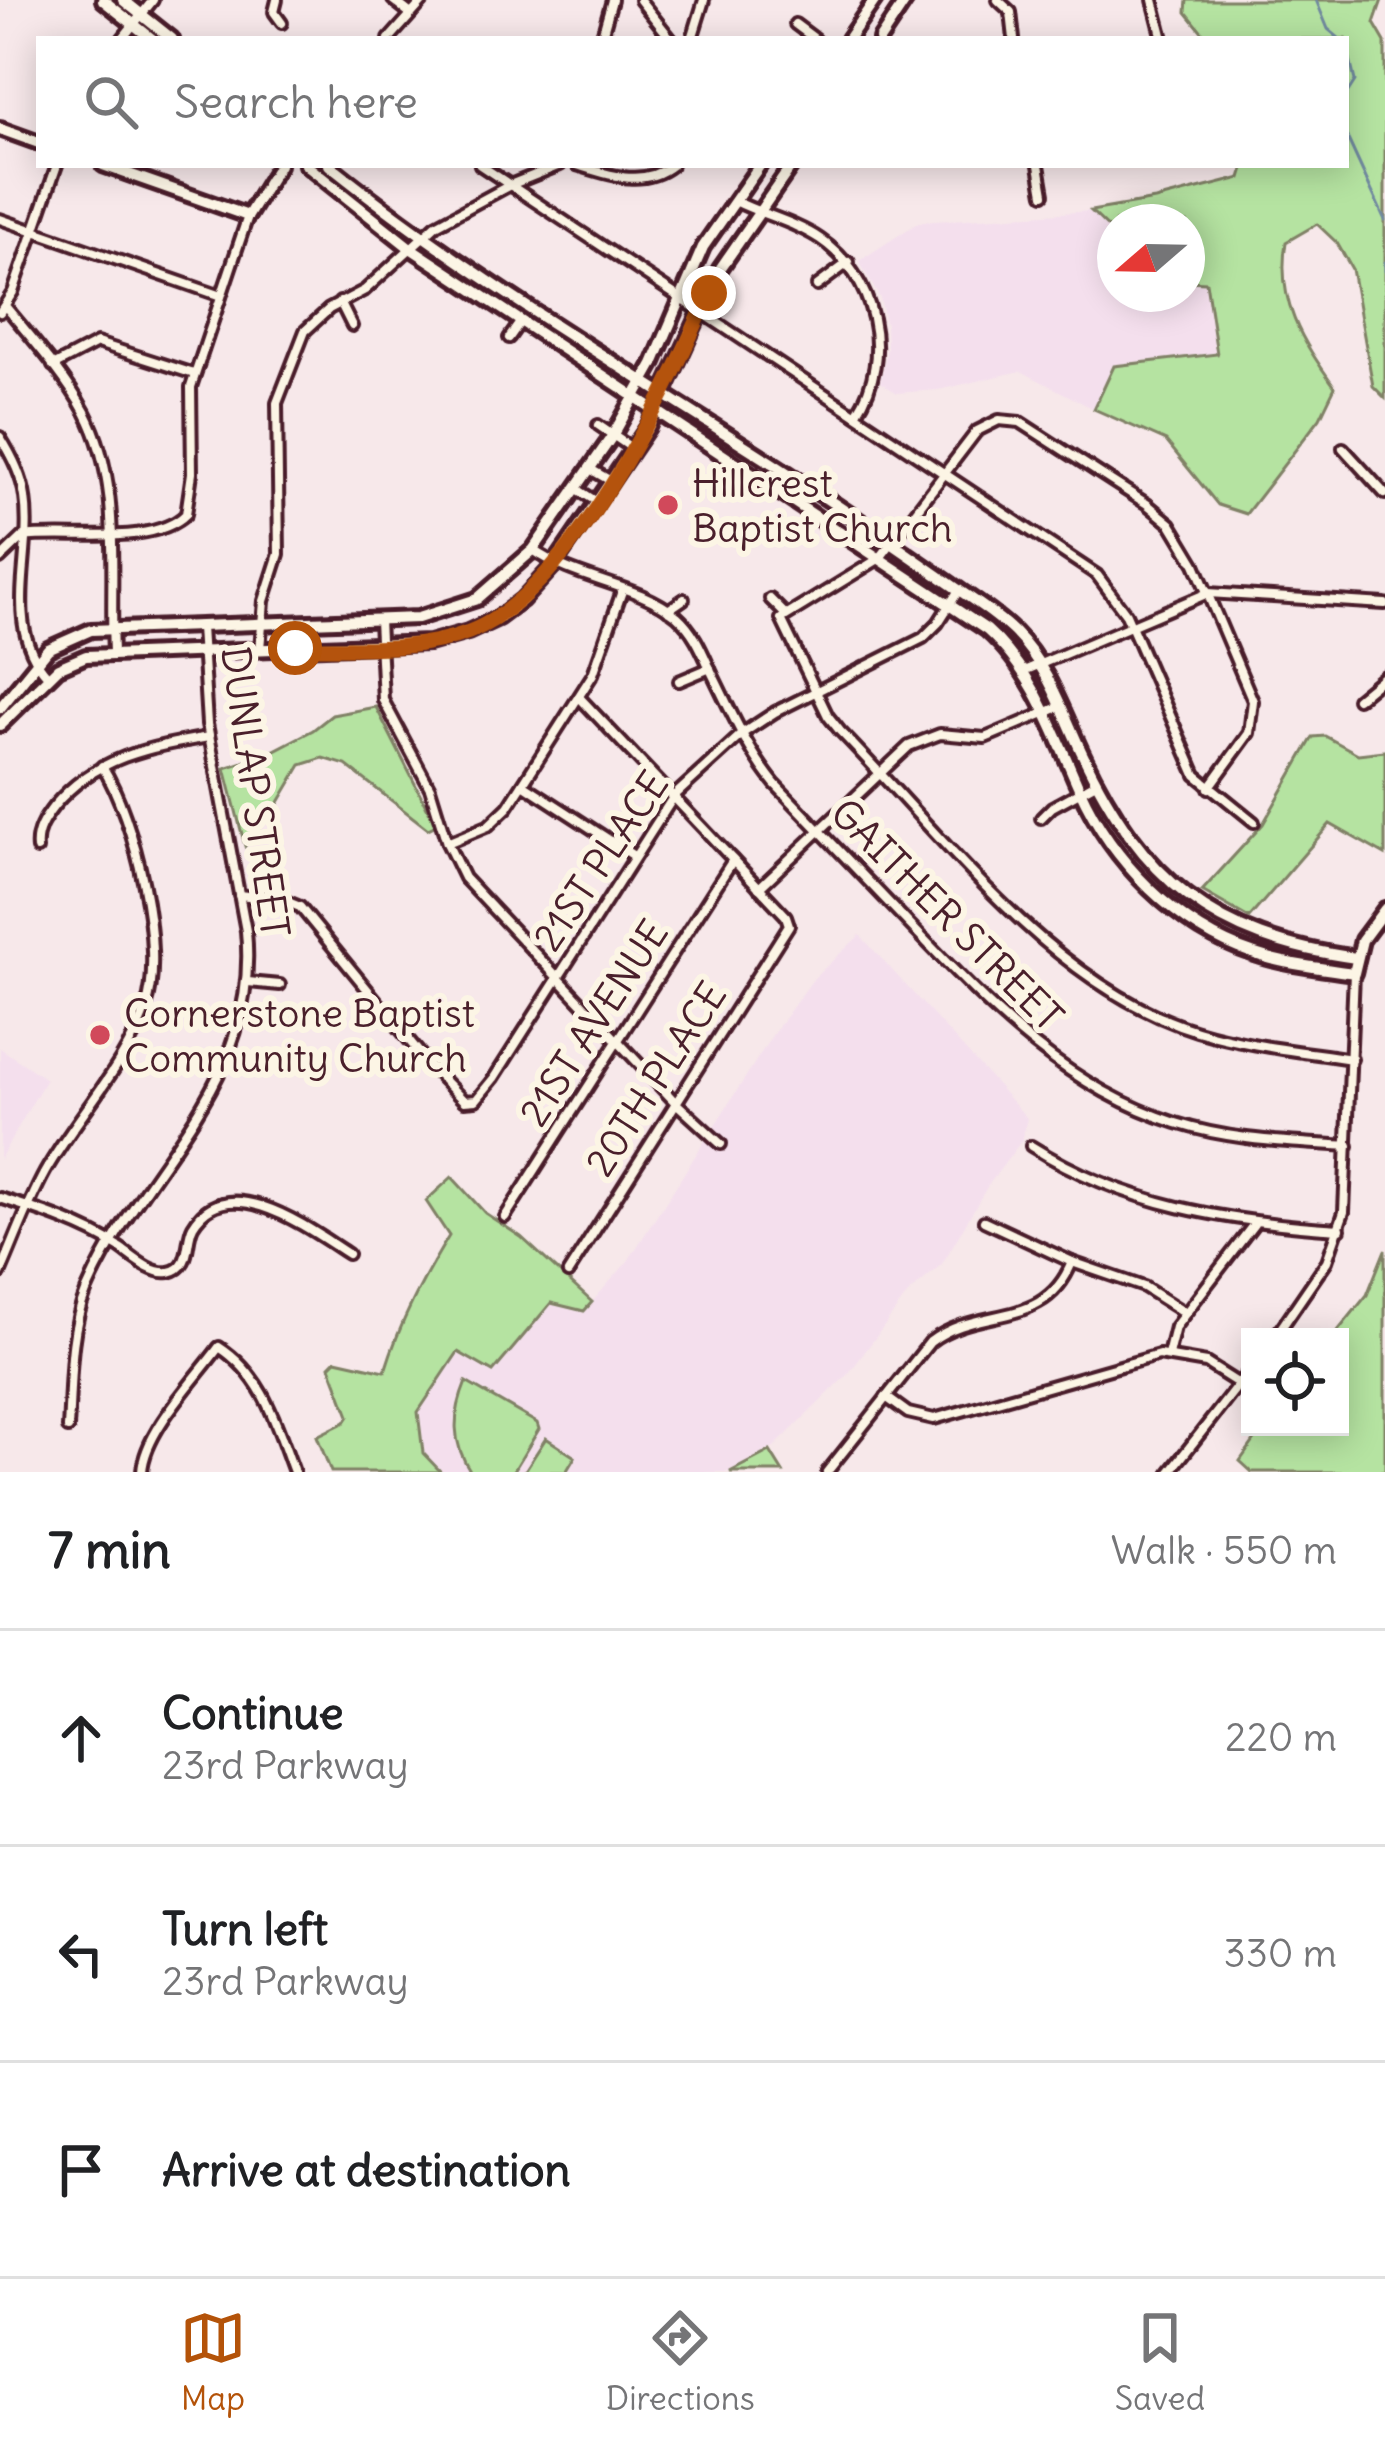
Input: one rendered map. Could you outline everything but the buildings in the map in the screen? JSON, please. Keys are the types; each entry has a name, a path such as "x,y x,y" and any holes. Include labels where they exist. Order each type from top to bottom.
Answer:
{"main road":[{"path":"104,0 167,36"},
{"path":"124,0 150,36"},
{"path":"850,36 874,0"},
{"path":"882,36 906,0"},
{"path":"0,129 36,142"},
{"path":"111,168 248,217 277,168"},
{"path":"310,168 409,247 997,638 1024,670 1080,791 1120,856 1184,917 1256,955 1354,973 1365,936 1385,909"},
{"path":"333,168 420,236 892,542 1013,631 1039,662 1096,783 1137,849 1197,903 1263,938 1356,958"},
{"path":"0,708 34,662 69,637 112,626 418,619 468,604 492,590 533,550 613,435 636,396 704,247 758,168"},
{"path":"0,725 48,676 71,660 113,652 380,646 448,639 486,625 522,600 554,565 657,412 725,260 790,168"}],"street":[{"path":"124,36 153,0"},
{"path":"277,0 274,12 282,23"},
{"path":"393,0 411,14"},
{"path":"392,36 424,0"},
{"path":"603,36 612,0"},
{"path":"640,0 669,36"},
{"path":"693,36 704,0"},
{"path":"998,0 1011,12 1014,36"},
{"path":"1153,0 1162,36"},
{"path":"795,24 811,36"},
{"path":"56,168 3,309 53,366 94,432 106,479 113,652"},
{"path":"484,168 1097,575 1118,599 1187,761 1209,788 1254,822"},
{"path":"260,649 260,623 279,559 277,403 305,331 340,302 365,290 420,236 510,185 552,168"},
{"path":"590,168 632,178 656,175 667,168"},
{"path":"1040,168 1045,194"},
{"path":"735,201 811,233 848,262 864,287 876,340 871,380 857,412"},
{"path":"0,559 23,537 156,531 186,514 194,374 248,217"},
{"path":"0,219 221,296"},
{"path":"817,286 848,262"},
{"path":"340,302 352,326"},
{"path":"509,338 521,321"},
{"path":"53,366 97,343 194,374"},
{"path":"784,617 880,558 972,435 988,423 1010,419 1052,441 1171,524 1196,564 1252,701 1253,715 1247,738 1209,788"},
{"path":"598,425 633,449"},
{"path":"0,437 17,468 26,499 23,624 34,662 48,676"},
{"path":"1343,448 1385,494"},
{"path":"590,469 611,481"},
{"path":"577,489 597,502"},
{"name":"GAITHER STREET","path":"533,550 554,565 668,610 692,633 764,770 996,1015 1048,1059 1148,1113 1196,1128 1253,1139 1348,1146"},
{"name":"21ST PLACE","path":"239,895 283,900 308,914 404,1036 456,1093 467,1101 481,1096 674,796 742,733 923,638 959,590"},
{"path":"447,843 488,826 524,784 598,661 622,591"},
{"path":"1024,670 1208,593 1385,604"},
{"path":"668,610 684,599"},
{"path":"770,599 784,617 815,691 840,731 1037,937 1122,998 1197,1031 1352,1058"},
{"path":"379,620 379,683 387,712 430,788 464,878 617,1042 721,1144"},
{"name":"DUNLAP STREET","path":"68,1428 81,1305 112,1243 225,1067 240,1026 248,982 248,950 209,737 201,625"},
{"path":"679,681 710,668"},
{"path":"1358,699 1385,676"},
{"path":"579,697 759,888 918,741 940,734 985,738 1061,706"},
{"path":"37,849 36,838 47,815 82,778 128,752 209,737"},
{"path":"0,1274 44,1174 129,1042 150,992 152,950 134,844 125,809 102,766"},
{"path":"1041,818 1096,783"},
{"path":"524,784 634,856"},
{"name":"21ST AVENUE","path":"505,1217 733,860"},
{"name":"20TH PLACE","path":"568,1273 787,933 786,916 759,888"},
{"path":"1281,1328 1320,1273 1340,1229 1354,973"},
{"path":"248,982 280,985"},
{"path":"1030,1146 1119,1191 1185,1211 1254,1224 1340,1229"},
{"path":"0,1198 112,1243 149,1267 166,1272 180,1267 186,1258 192,1227 225,1202 275,1210 348,1254"},
{"path":"984,1221 1072,1262 1144,1287 1185,1313"},
{"path":"1168,1354 1171,1334 1254,1224"},
{"path":"827,1472 935,1337 1048,1299 1061,1286 1072,1262"},
{"path":"142,1472 142,1459 155,1433 219,1347 236,1358 262,1389 294,1472"},
{"path":"886,1397 908,1413 934,1419 1168,1354 1210,1364 1239,1384"},
{"path":"1170,1472 1241,1381"}],"shaded area":[{"path":"1091,211 1097,217 1097,312 1205,312 1206,282 1217,355 1115,366 1094,409 1021,371 938,390 897,393 880,382 886,325 880,298 859,261 919,222"},
{"path":"860,935 1027,1118 1022,1140 987,1187 942,1264 908,1294 849,1373 770,1451 730,1472 441,1472 423,1453 418,1412 459,1351 493,1372 551,1303 584,1311 628,1261 775,1031 814,978"},
{"path":"0,1048 46,1079 0,1159"}],"green space":[{"path":"1187,0 1382,0 1374,23 1385,42 1385,398 1373,386 1352,269 1337,243 1317,224 1286,242 1285,283 1302,336 1335,387 1320,418 1246,514 1218,505 1166,441 1094,409 1114,366 1217,354 1205,282 1205,204 1132,204 1241,178 1244,168 1349,168 1349,36 1206,36 1186,12"},
{"path":"376,707 436,825 428,829 346,765 323,758 301,765 245,846 225,768 265,755 332,715"},
{"path":"1325,736 1358,754 1385,751 1385,855 1330,824 1249,918 1202,891 1263,824 1313,737"},
{"path":"452,1177 485,1213 521,1237 592,1302 584,1311 551,1303 493,1372 458,1352 418,1412 423,1453 441,1472 331,1472 317,1436 349,1416 330,1366 336,1360 385,1371 412,1302 449,1236 426,1201"},
{"path":"1385,1250 1385,1472 1252,1472 1240,1461 1258,1436 1349,1436 1349,1328 1340,1328 1367,1295"},
{"path":"466,1382 537,1423 539,1429 513,1472 471,1472 465,1461 456,1428"},
{"path":"546,1438 575,1457 566,1472 524,1472"},
{"path":"770,1451 783,1472 730,1472"}],"waterway":[{"path":"1316,0 1328,29 1336,36"},
{"path":"1349,56 1355,81 1349,90"},
{"path":"1349,142 1385,220"},
{"path":"1385,262 1385,271"}],"place":[{"name":"Hillcrest Baptist Church","path":"668,505"},
{"name":"Cornerstone Baptist Community Church","path":"100,1035"}],"route":[{"path":"295,648 448,639 486,625 522,600 554,565 648,428 709,293"}]}
